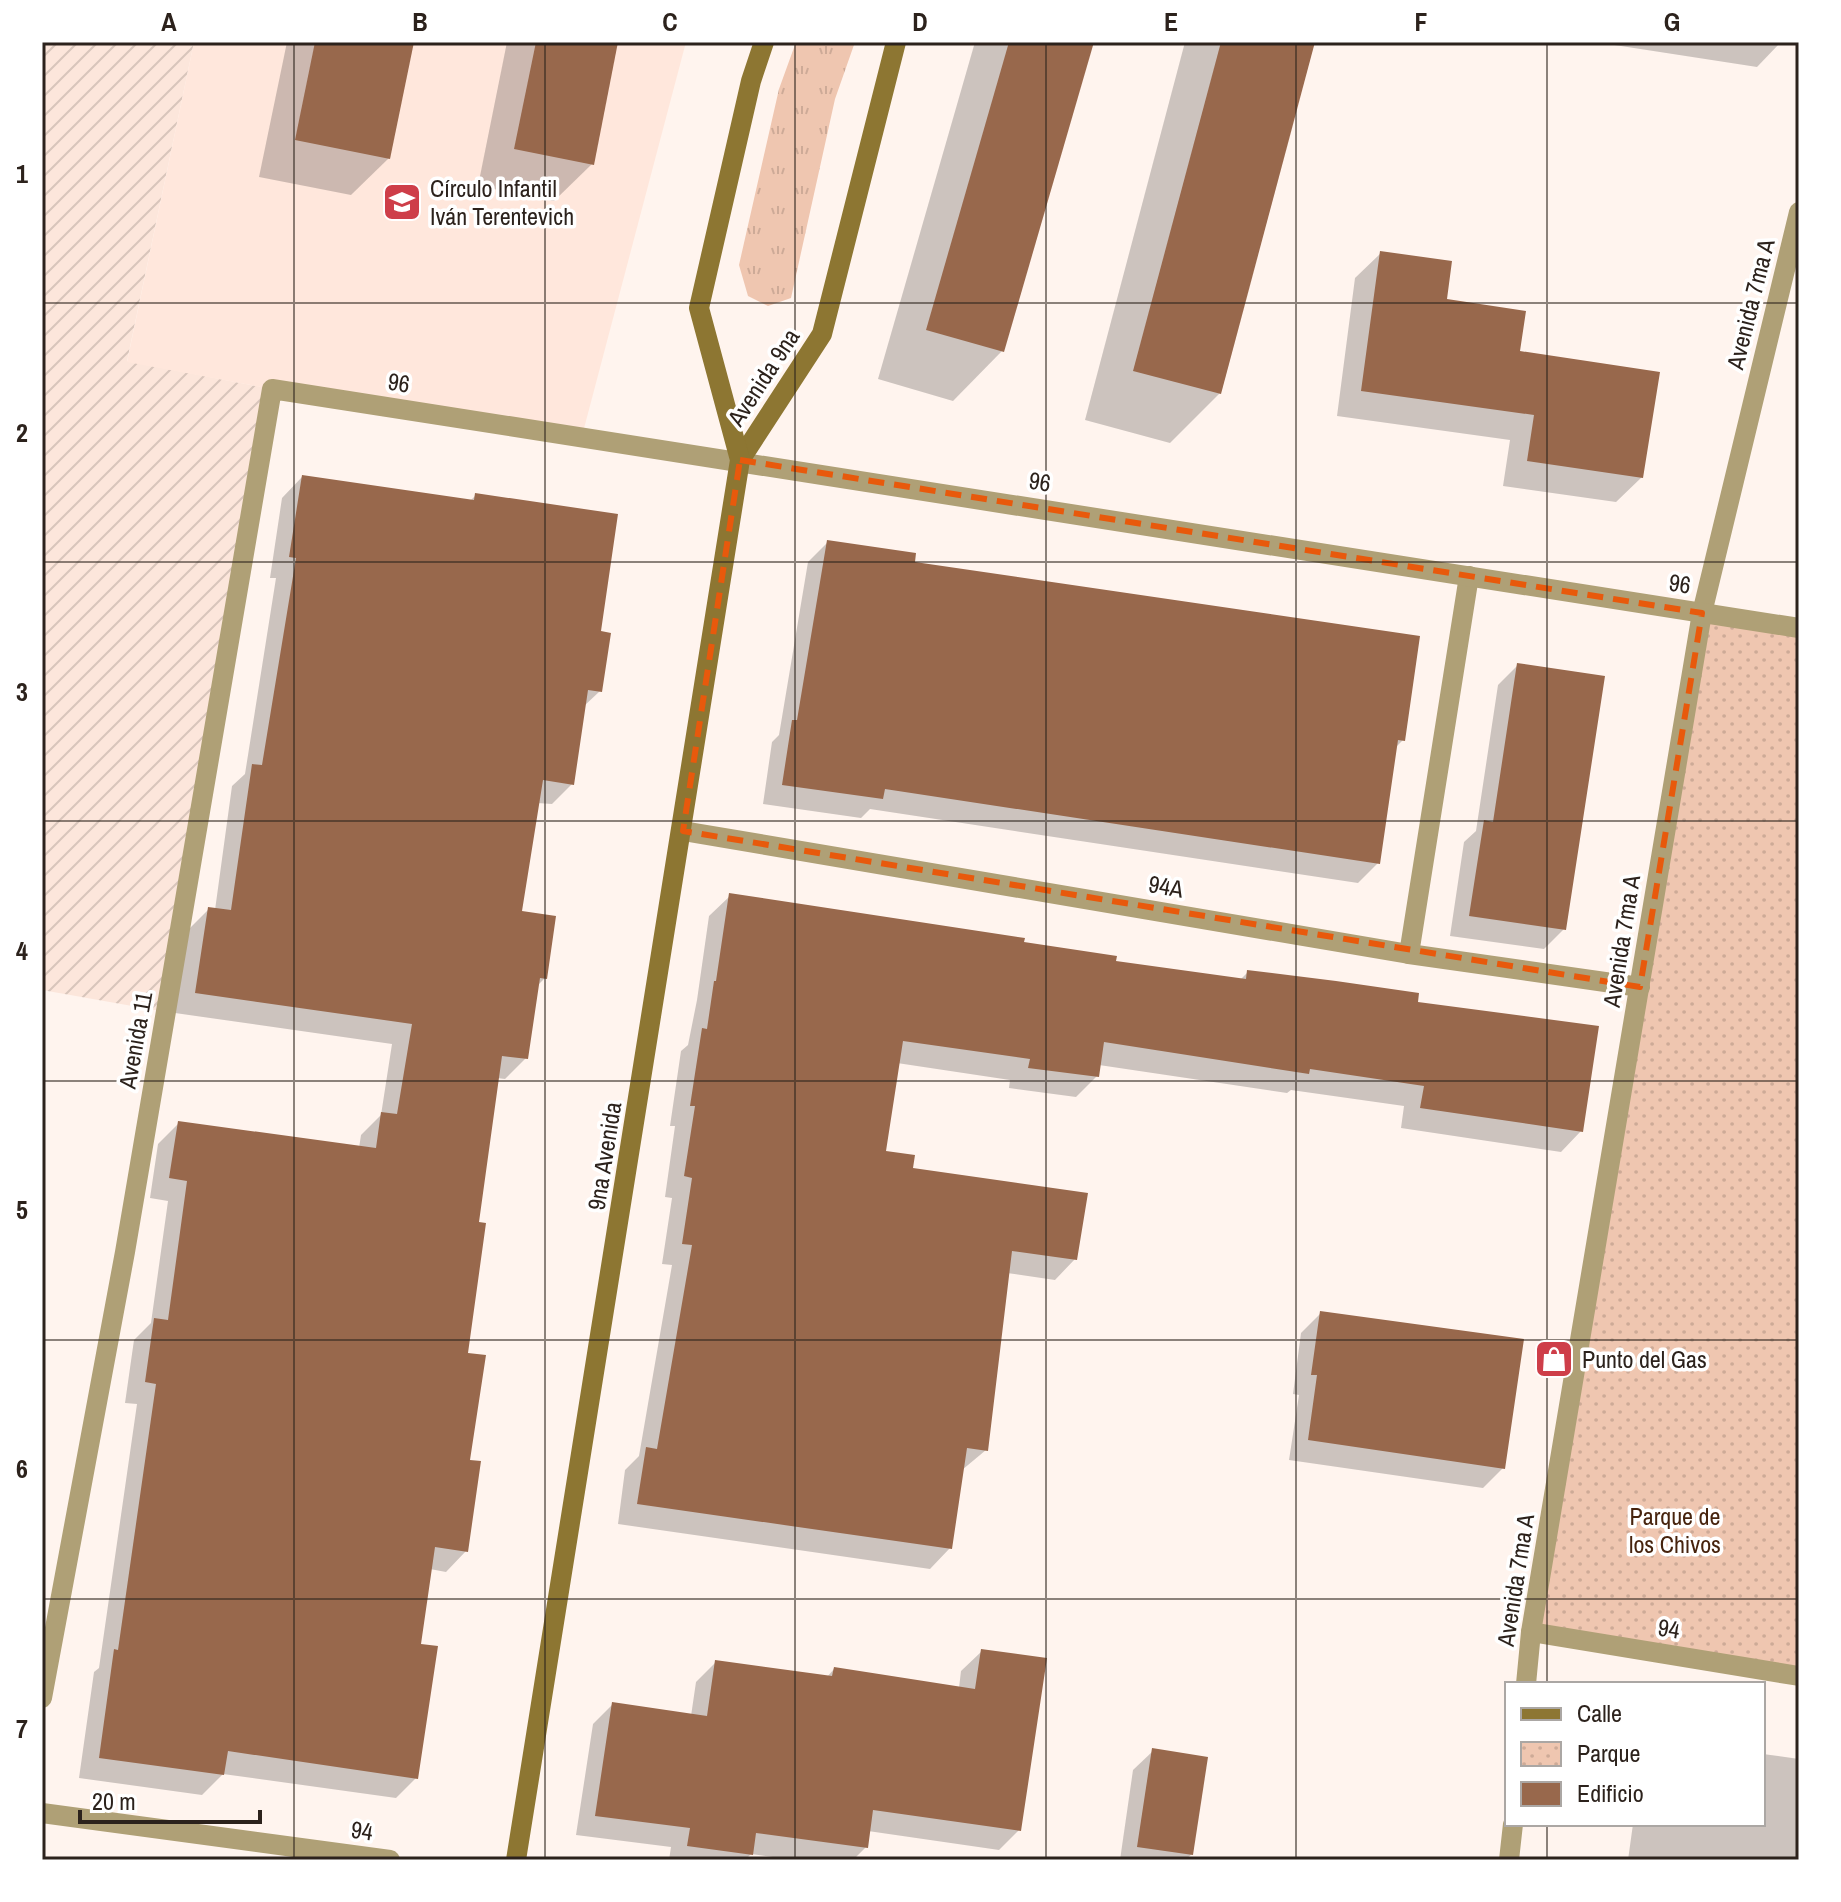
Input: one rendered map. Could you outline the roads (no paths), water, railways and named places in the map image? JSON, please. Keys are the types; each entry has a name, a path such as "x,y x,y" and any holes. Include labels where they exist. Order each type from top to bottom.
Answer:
{"main road":[{"name":"Avenida 9na","path":"740,460 699,308 751,81 764,42"},
{"name":"Avenida 9na","path":"740,460 822,334 896,42"},
{"name":"9na Avenida","path":"516,1860 740,460"}],"street":[{"name":"Avenida 7ma A","path":"1526,1682 1531,1632 1702,613 1799,212"},
{"name":"96","path":"272,389 1799,628"},
{"name":"Avenida 11","path":"42,1698 125,1252 272,389"},
{"path":"1409,954 1469,576"},
{"name":"94A","path":"683,831 1409,954 1640,987"},
{"name":"94","path":"1531,1632 1799,1676"},
{"name":"94","path":"42,1813 390,1860"},
{"path":"1509,1860 1513,1826"}],"place":[{"name":"Círculo Infantil Iván Terentevich","path":"402,202"},
{"name":"Punto del Gas","path":"1554,1359"}],"park label":[{"name":"Parque de los Chivos","path":"1675,1530"}]}
